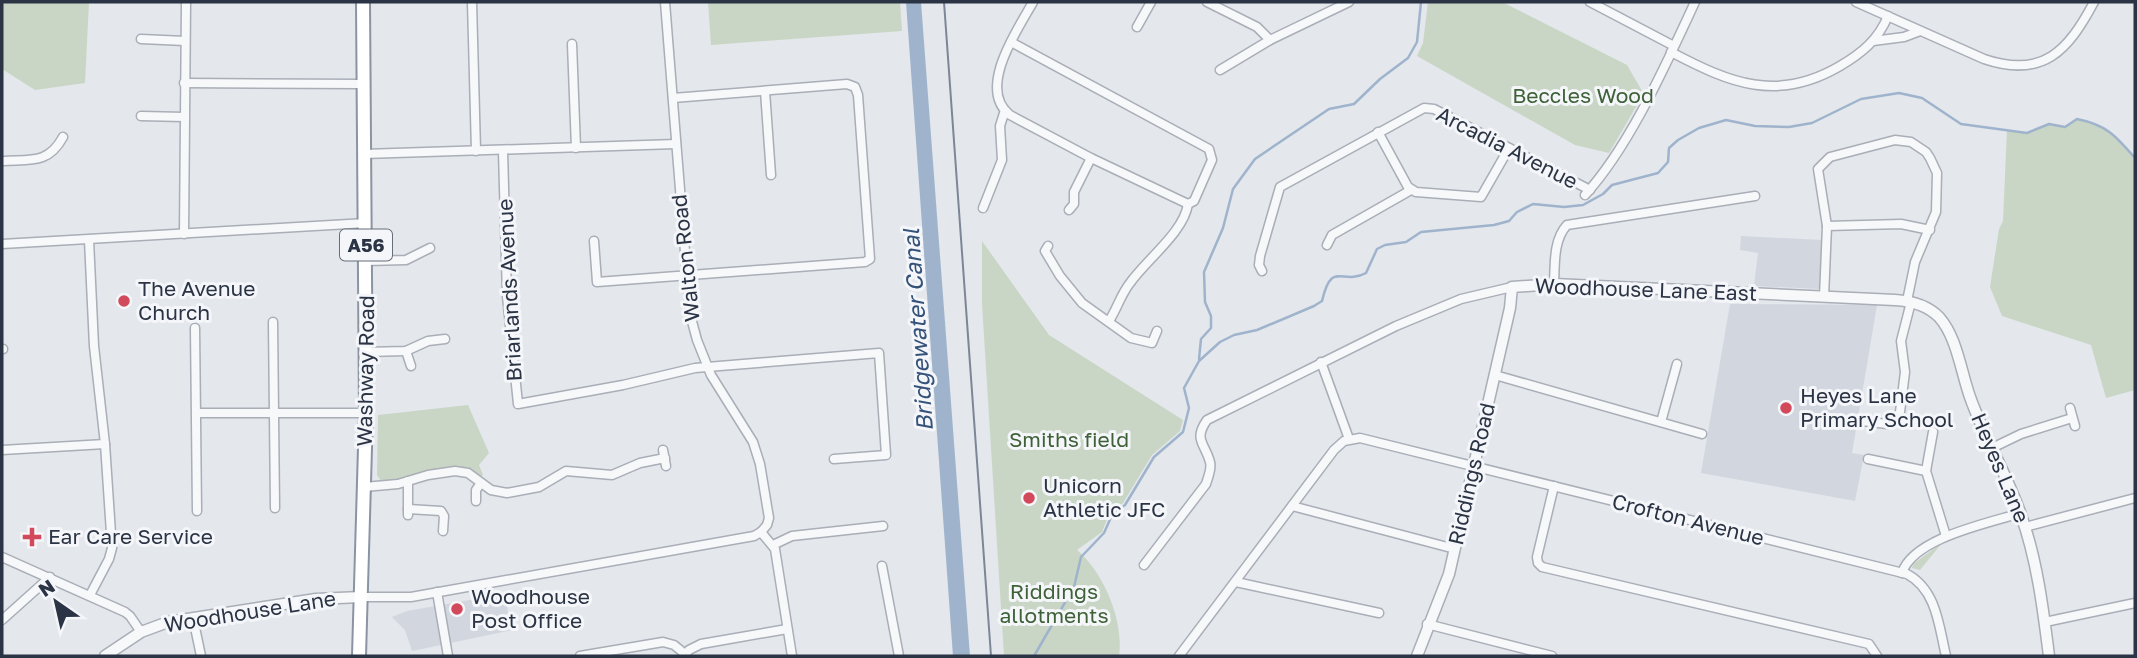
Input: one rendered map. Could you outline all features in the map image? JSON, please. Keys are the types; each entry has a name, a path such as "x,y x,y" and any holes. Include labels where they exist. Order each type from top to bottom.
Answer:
{"highway":[{"name":"Washway Road","path":"359,656 366,413 363,2"}],"street":[{"path":"184,234 186,2"},
{"path":"472,2 476,151"},
{"name":"Walton Road","path":"665,2 686,276 693,327 716,385 742,421 756,449 769,518 761,532"},
{"path":"1033,2 1001,62 998,73 1000,103 1004,110 1091,158 1188,205"},
{"path":"1137,27 1151,2"},
{"path":"1208,2 1257,27 1270,40"},
{"path":"1220,70 1270,40 1349,2"},
{"path":"1590,2 1726,79 1754,85 1805,82 1820,77 1859,54 1873,41 1888,16"},
{"path":"1673,49 1695,2"},
{"path":"1856,2 2004,66 2028,66 2046,61 2061,51 2080,28 2094,2"},
{"path":"1873,41 1904,37 1920,31"},
{"path":"141,39 185,41"},
{"path":"1011,42 1209,149 1212,160 1194,201 1188,205 1170,238 1128,285 1109,321"},
{"path":"572,44 576,148"},
{"name":"Arcadia Avenue","path":"1262,271 1259,265 1260,256 1280,187 1424,108 1431,107 1588,192 1623,141 1673,49"},
{"path":"184,83 363,84"},
{"path":"594,241 597,282 864,262 871,256 858,95 855,87 847,84 673,98"},
{"path":"765,91 771,175"},
{"path":"983,208 984,196 1002,160 1000,126 1004,110"},
{"path":"141,116 184,117"},
{"path":"1378,132 1411,190"},
{"path":"2,161 42,159 53,152 63,137"},
{"path":"1824,297 1827,226 1817,174 1820,164 1833,156 1887,141 1911,142 1926,152 1937,173 1936,212 1915,262 1901,341 1905,372 1900,412 1887,424 1862,421"},
{"path":"364,154 676,144"},
{"path":"1327,245 1330,237 1411,190 1479,198 1509,148"},
{"name":"Briarlands Avenue","path":"503,151 507,296 518,404 707,367"},
{"path":"1075,207 1073,192 1091,158"},
{"path":"1554,284 1558,240 1563,229 1570,224 1755,195"},
{"path":"2,244 366,223"},
{"path":"1827,226 1901,224 1930,230"},
{"path":"89,240 94,346 105,444 112,548 90,595"},
{"path":"366,261 413,258 430,248"},
{"path":"1044,249 1075,296 1092,310 1131,338 1152,346 1157,331"},
{"name":"Woodhouse Lane East","path":"1144,565 1206,484 1210,462 1200,438 1203,426 1215,414 1453,302 1512,287 1554,284 1909,302"},
{"name":"Riddings Road","path":"1417,656 1427,624 1449,574 1510,308 1512,287"},
{"name":"Heyes Lane","path":"1909,302 1932,311 1946,328 1973,406 2021,513 2036,567 2049,656"},
{"path":"273,322 275,508"},
{"path":"195,328 197,511"},
{"path":"366,352 407,351 428,341 445,339"},
{"path":"407,351 411,366"},
{"path":"707,367 879,353 886,455 834,459"},
{"path":"1179,656 1334,450 1349,439 1321,362"},
{"path":"1661,422 1677,364"},
{"path":"1495,375 1702,434"},
{"path":"1992,448 2021,434 2074,422 2070,408"},
{"path":"197,413 366,413"},
{"path":"1933,432 1926,471 1946,536"},
{"name":"Crofton Avenue","path":"1349,439 1366,439 1902,573"},
{"path":"2,450 105,444"},
{"path":"364,488 455,471 468,473 491,490 507,493 538,487 566,471 612,475 640,463 665,458"},
{"path":"1868,459 1926,471"},
{"path":"408,481 408,512 440,511 444,516 443,531"},
{"path":"476,501 481,483"},
{"path":"1554,486 1537,557 1542,567 1869,644 1877,656"},
{"path":"2025,527 2135,498"},
{"path":"1292,506 1455,550"},
{"path":"1946,656 1932,600 1918,582 1902,573 1909,559 1946,536 2021,513"},
{"path":"773,545 792,537 883,526"},
{"path":"360,597 399,598 437,592 754,536 761,532 773,545 792,656"},
{"path":"2,557 90,595 130,616 141,632"},
{"path":"882,566 899,656"},
{"path":"2,620 50,577"},
{"path":"1236,582 1379,613"},
{"path":"437,592 448,656"},
{"name":"Woodhouse Lane","path":"105,656 141,632 168,622 314,599 360,597"},
{"path":"2045,622 2135,603"},
{"path":"193,618 201,656"},
{"path":"1427,624 1552,656"},
{"path":"580,656 663,642 674,645 685,655 701,645 787,629"}],"shaded area":[{"path":"1741,236 1822,240 1820,289 1754,286 1758,253 1740,250"},
{"name":"Heyes Lane Primary School","path":"1730,304 1877,305 1852,453 1864,455 1855,501 1701,473"},
{"path":"504,594 512,630 412,651 405,630 392,617 407,611"}],"green space":[{"path":"2,2 89,2 85,83 35,90 2,69"},
{"path":"708,2 900,2 902,31 711,45"},
{"name":"Beccles Wood","path":"1428,2 1502,2 1627,65 1642,91 1640,100 1609,153 1575,145 1417,56 1423,43"},
{"path":"2077,119 2110,132 2135,158 2135,390 2106,398 2091,345 2002,316 1990,287 1999,229 2003,221 2007,130 2027,133 2049,124 2065,127"},
{"name":"Smiths field","path":"982,241 1049,335 1183,420 1180,431 1152,455 1123,503 1109,514 1102,532 1077,550 1096,571 1110,598 1118,628 1119,656 1004,656 982,304"},
{"path":"468,405 489,453 479,465 483,475 479,479 464,469 381,481 377,475 378,415"},
{"path":"1942,543 1920,570 1912,568 1913,564"}],"water":[{"path":"906,2 921,2 970,656 953,656"}],"waterway":[{"path":"1199,359 1201,339 1211,328 1211,316 1205,302 1204,272 1223,228 1233,189 1255,159 1329,109 1354,104 1380,79 1408,58 1417,42 1421,2"},
{"path":"1034,656 1074,587 1081,557 1104,533 1112,515 1125,505 1154,457 1183,432 1189,408 1184,388 1199,361 1220,342 1234,335 1257,330 1314,306 1322,301 1326,288 1334,277 1366,273 1377,249 1385,245 1406,242 1421,232 1494,225 1509,221 1517,212 1533,204 1564,207 1583,205 1603,194 1612,185 1658,173 1668,162 1669,148 1678,140 1699,128 1726,120 1755,126 1789,127 1812,123 1861,99 1899,93 1922,98 1961,124 2027,133 2049,124 2065,127 2077,119 2087,121 2110,132 2135,158"}],"tram line":[{"path":"944,2 991,656"}],"place":[{"name":"The Avenue Church","path":"124,301"},
{"name":"Heyes Lane Primary School","path":"1786,408"},
{"name":"Unicorn Athletic JFC","path":"1029,498"},
{"name":"Ear Care Service","path":"32,537"},
{"name":"Woodhouse Post Office","path":"457,609"}],"water label":[{"name":"Bridgewater Canal","path":"918,330"}],"park label":[{"name":"Riddings allotments","path":"1054,604"}]}
